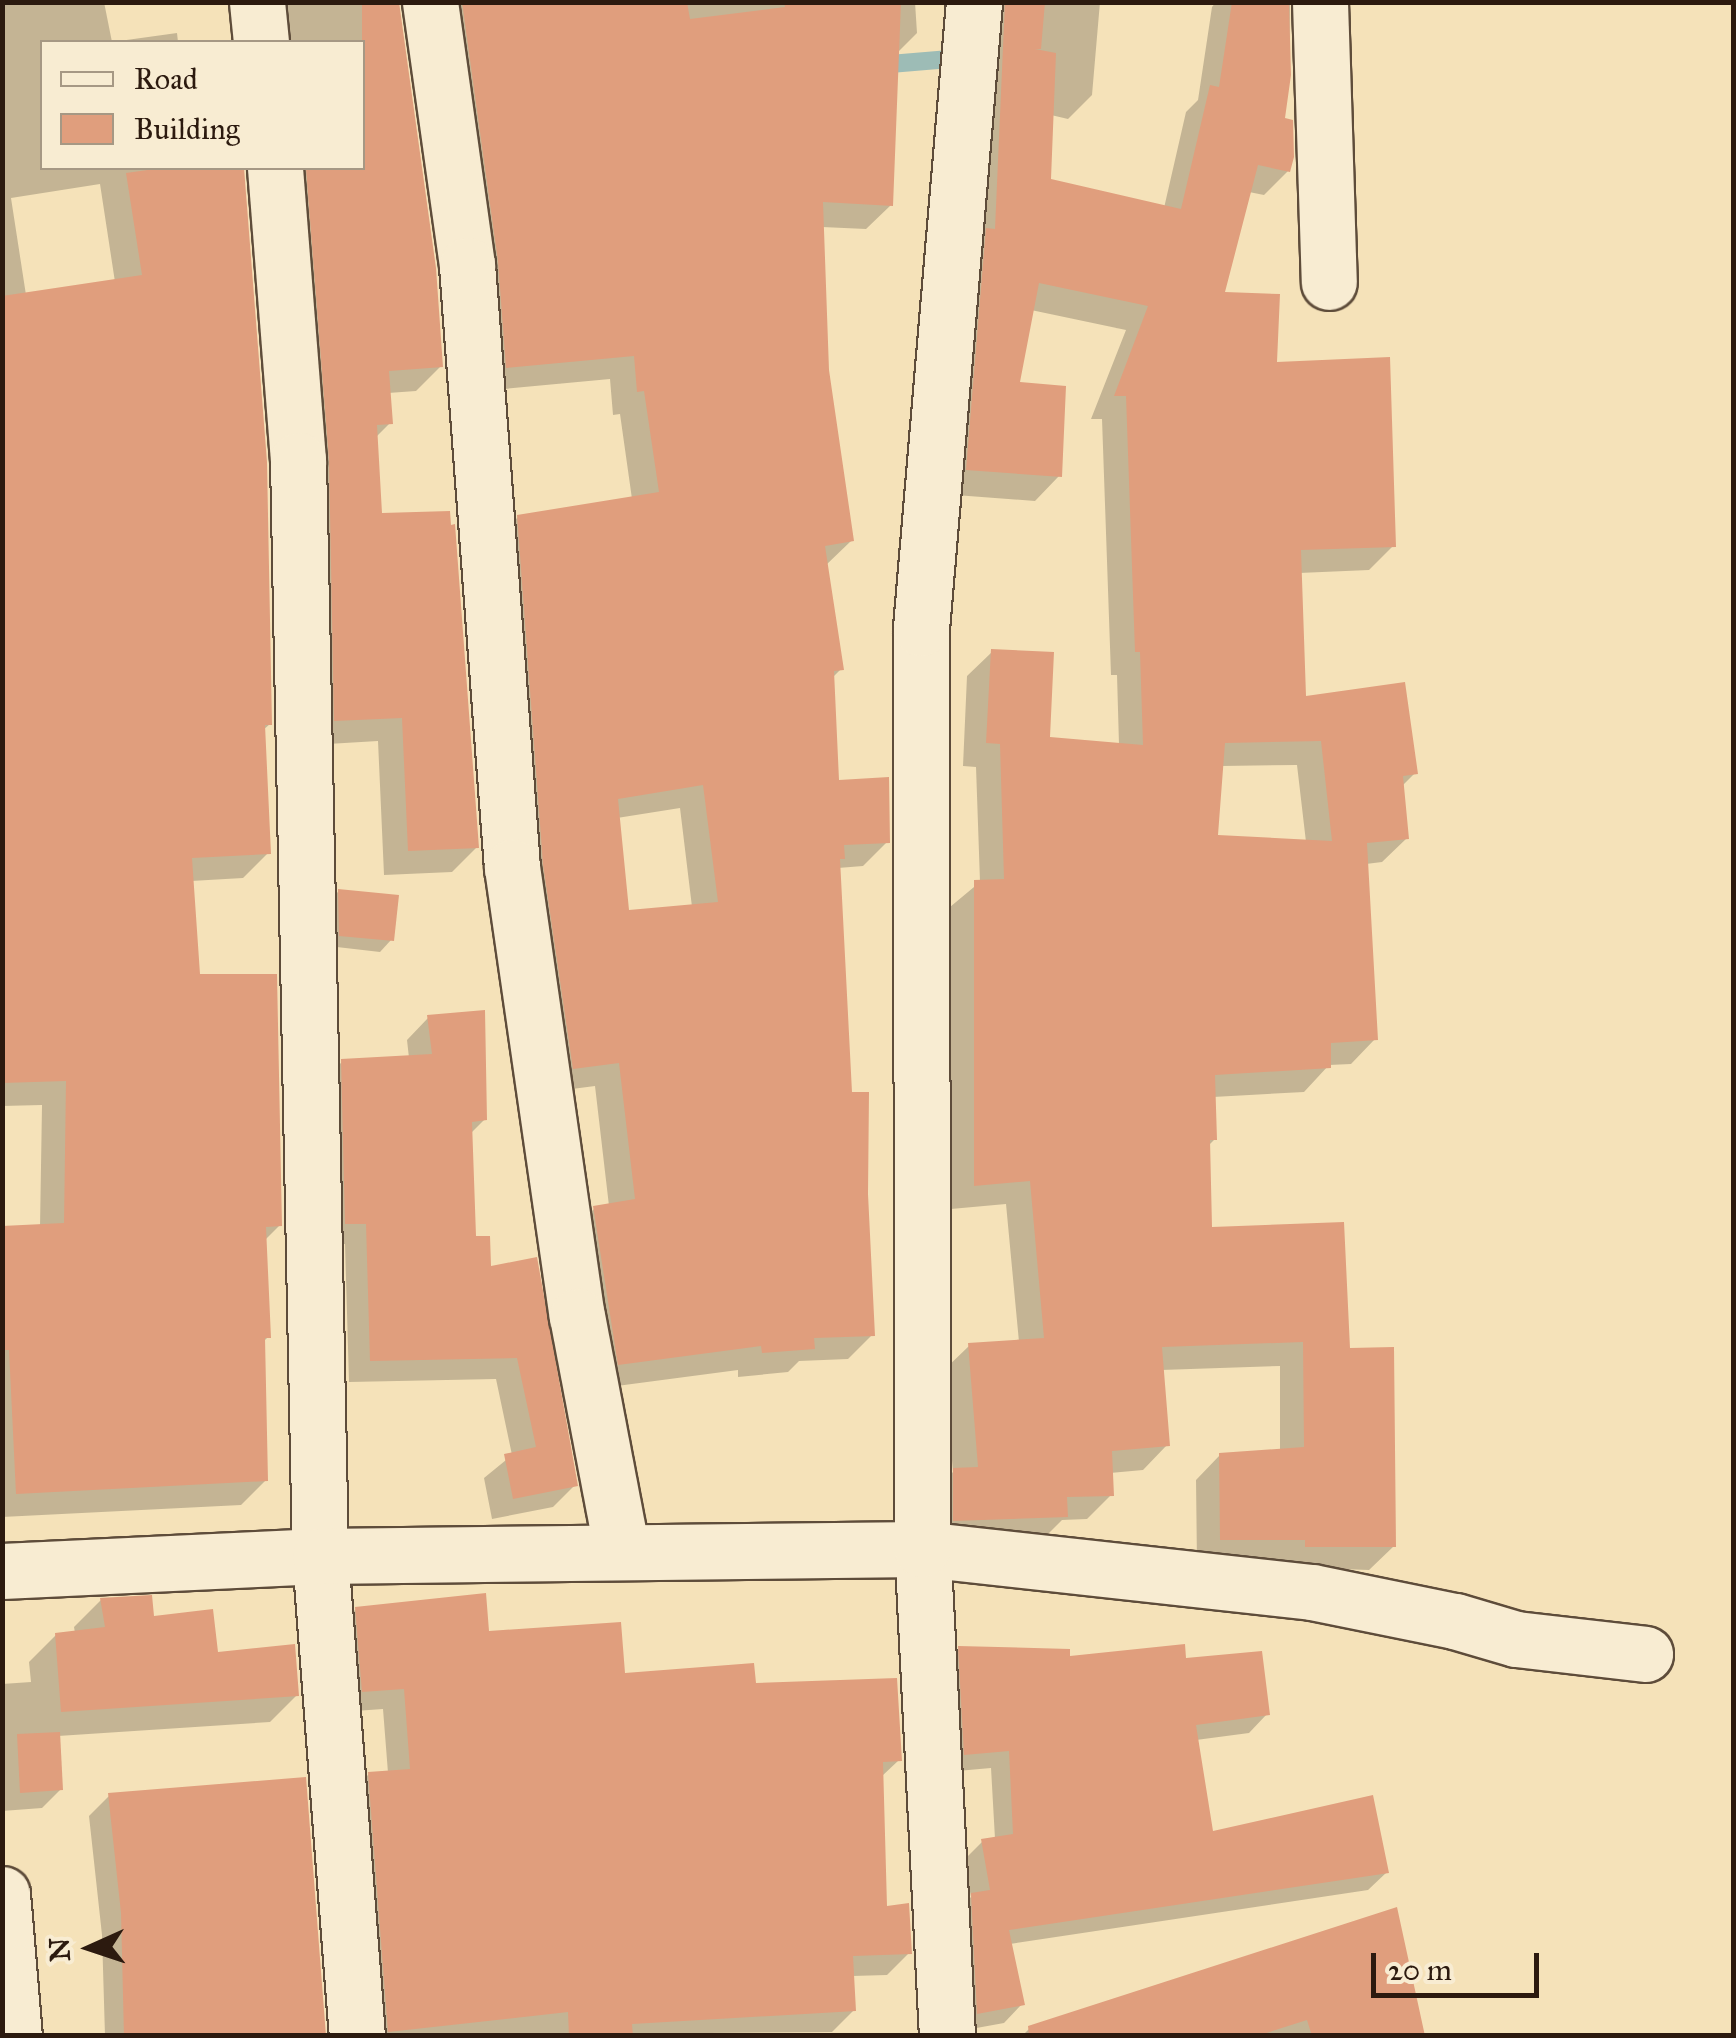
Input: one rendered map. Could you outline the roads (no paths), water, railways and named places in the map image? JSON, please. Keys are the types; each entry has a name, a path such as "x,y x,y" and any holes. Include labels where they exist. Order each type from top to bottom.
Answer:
{"street":[{"path":"257,2 261,40"},
{"path":"430,2 467,266 512,867 578,1316 622,1551"},
{"path":"947,2036 922,1549 921,628 974,2"},
{"path":"1320,2 1329,282"},
{"path":"275,170 298,460 320,1556 356,2036"},
{"path":"2,1572 320,1556 922,1549 1312,1592 1455,1621 1516,1639 1645,1654"},
{"path":"2,1894 14,2036"}],"waterway":[{"path":"878,65 962,58"}]}
